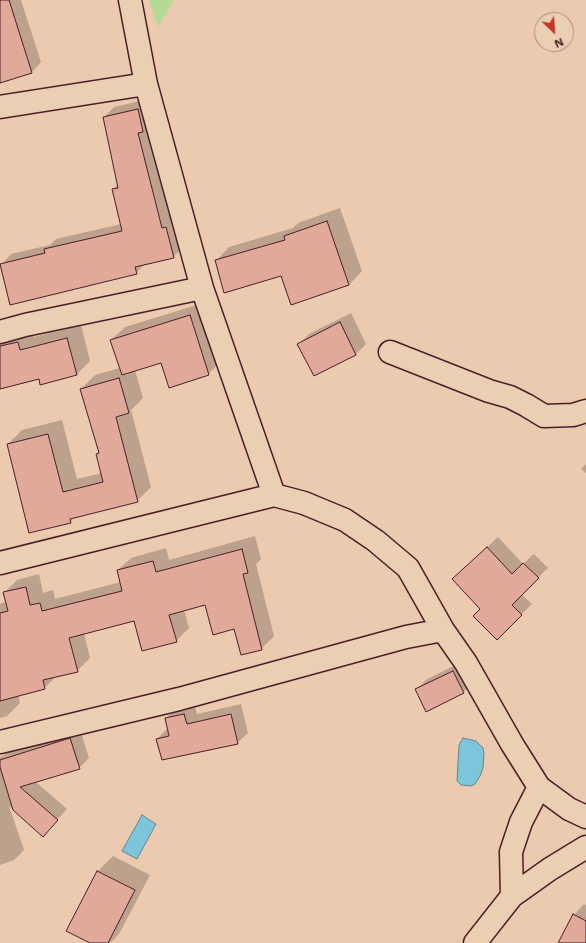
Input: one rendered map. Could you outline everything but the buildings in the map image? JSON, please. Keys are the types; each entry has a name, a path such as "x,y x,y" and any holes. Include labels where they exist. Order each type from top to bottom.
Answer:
{"street":[{"path":"130,0 146,84 202,288 274,495"},
{"path":"0,107 146,84"},
{"path":"0,332 202,288"},
{"path":"390,352 489,391 510,397 526,404 544,416 572,415 586,411"},
{"path":"0,563 274,495 304,502 345,520 376,541 408,568 443,630 466,663 538,787 568,809 586,817"},
{"path":"0,742 178,699 406,637 443,630"},
{"path":"512,896 512,852 521,822 538,787"},
{"path":"475,943 512,896 550,869 586,847"}],"green space":[{"path":"149,0 174,0 158,27"}],"water":[{"path":"463,738 476,741 483,748 484,753 483,768 480,776 475,784 471,786 461,785 457,781 459,745"},
{"path":"142,815 156,824 137,859 122,851"}]}
